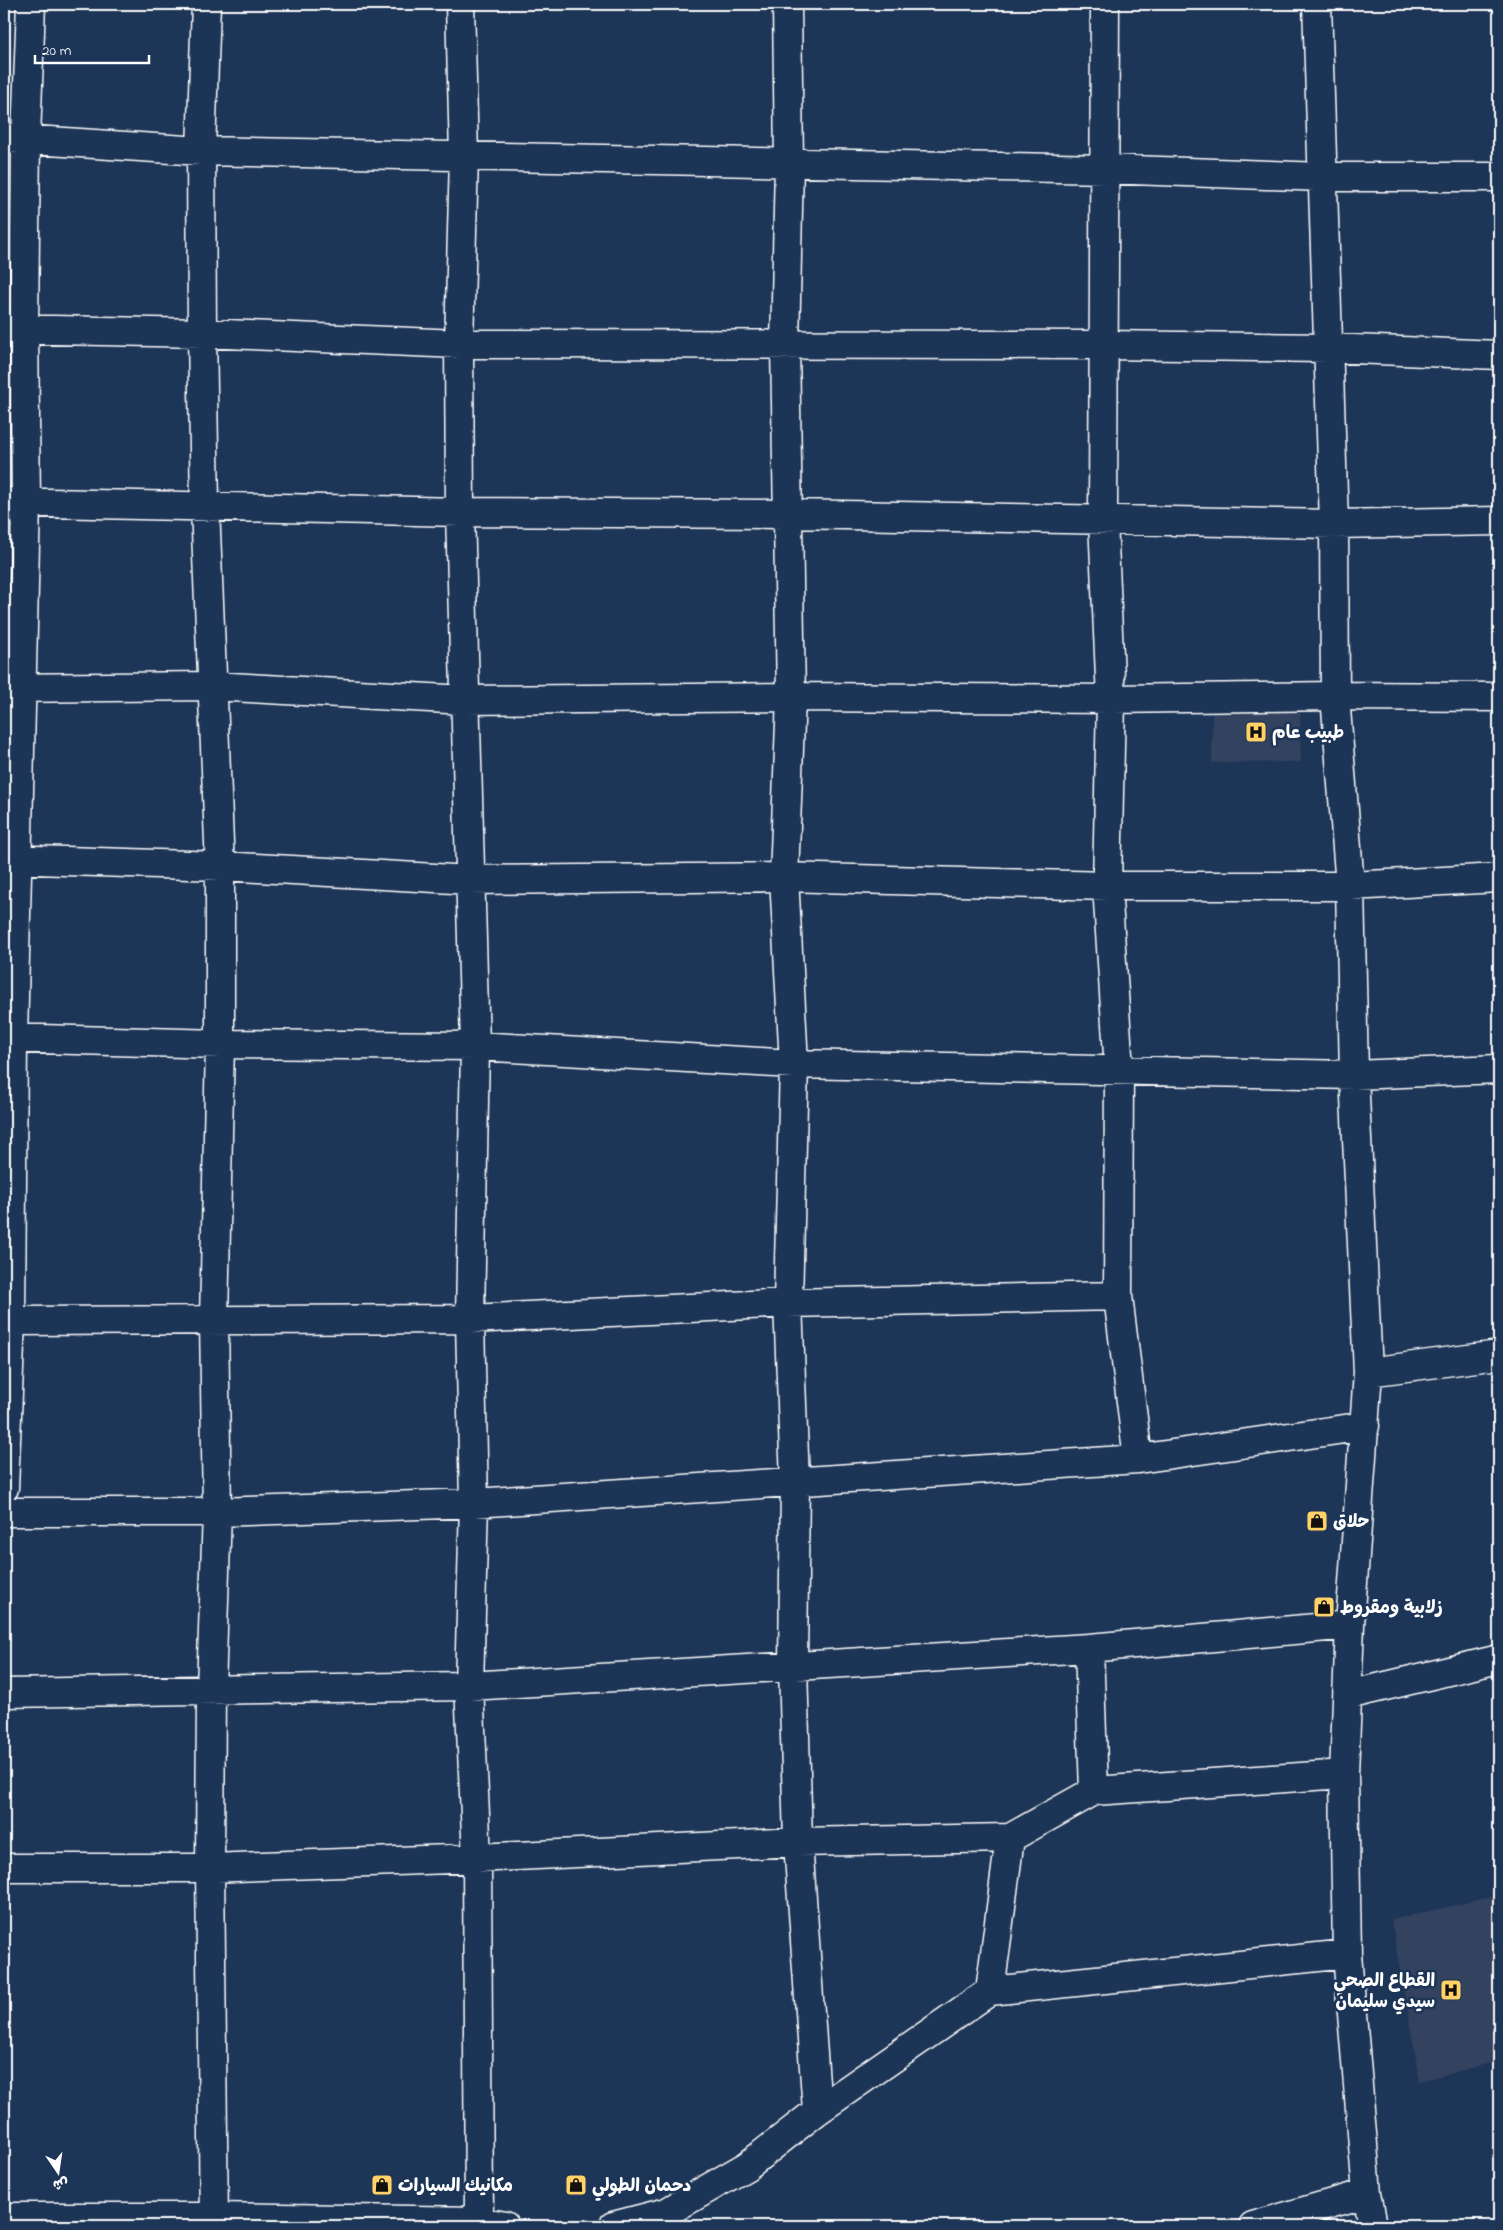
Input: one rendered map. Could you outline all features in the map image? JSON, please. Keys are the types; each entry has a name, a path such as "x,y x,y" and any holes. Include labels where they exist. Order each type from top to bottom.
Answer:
{"street":[{"path":"4,1488 11,1321 9,1038 15,503 15,138 31,4"},
{"path":"206,4 201,150 202,333 205,507 220,866 220,1044 214,1320 217,1512 211,1689 210,1868 214,2222"},
{"path":"4,2217 214,2222 492,2224 469,1686 474,1502 470,1318 475,1046 460,512 459,344 464,156 460,4"},
{"path":"787,4 789,164 785,344 791,697 784,877 794,1064 788,1303 795,1481 793,1666 798,1842 817,2111"},
{"path":"1105,4 1103,521 1110,699 1107,886 1119,1070 1118,1296 1138,1459"},
{"path":"1317,4 1334,524 1335,696 1350,886 1354,1075 1368,1372 1350,1625 1344,1774 1347,1954 1367,2193 1373,2226"},
{"path":"15,138 201,150 789,164 1105,169 1322,177 1499,177"},
{"path":"14,329 202,333 459,344 1103,345 1329,348 1499,355"},
{"path":"15,503 460,512 788,514 1334,524 1499,521"},
{"path":"13,688 212,686 466,700 791,697 1110,699 1335,696 1499,697"},
{"path":"11,860 220,866 471,880 784,877 1107,886 1350,886 1499,878"},
{"path":"9,1038 220,1044 475,1046 794,1064 1354,1075 1499,1069"},
{"path":"11,1321 470,1318 788,1303 1118,1296"},
{"path":"1368,1372 1499,1355"},
{"path":"4,1512 217,1512 474,1502 1138,1459 1364,1426"},
{"path":"4,1693 469,1686 1089,1648 1350,1625"},
{"path":"1089,1648 1094,1791"},
{"path":"1348,1695 1499,1659"},
{"path":"4,1868 210,1868 477,1858 798,1842 1010,1838 1094,1791 1344,1774"},
{"path":"990,1991 1010,1838"},
{"path":"613,2226 667,2212 747,2166 817,2111 990,1991 1347,1954"},
{"path":"1253,2226 1367,2193"}],"shaded area":[{"name":"طبيب عام","path":"1300,701 1301,762 1212,763 1212,702"},
{"name":"القطاع الصحي سيدي سليمان","path":"1499,1895 1499,2061 1420,2081 1391,1920"}],"place":[{"name":"طبيب عام","path":"1256,732"},
{"name":"حلاق","path":"1317,1521"},
{"name":"زلابية ومقروط","path":"1324,1607"},
{"name":"القطاع الصحي سيدي سليمان","path":"1451,1990"},
{"name":"مكانيك السيارات","path":"382,2185"},
{"name":"دحمان الطولي","path":"576,2185"}]}
